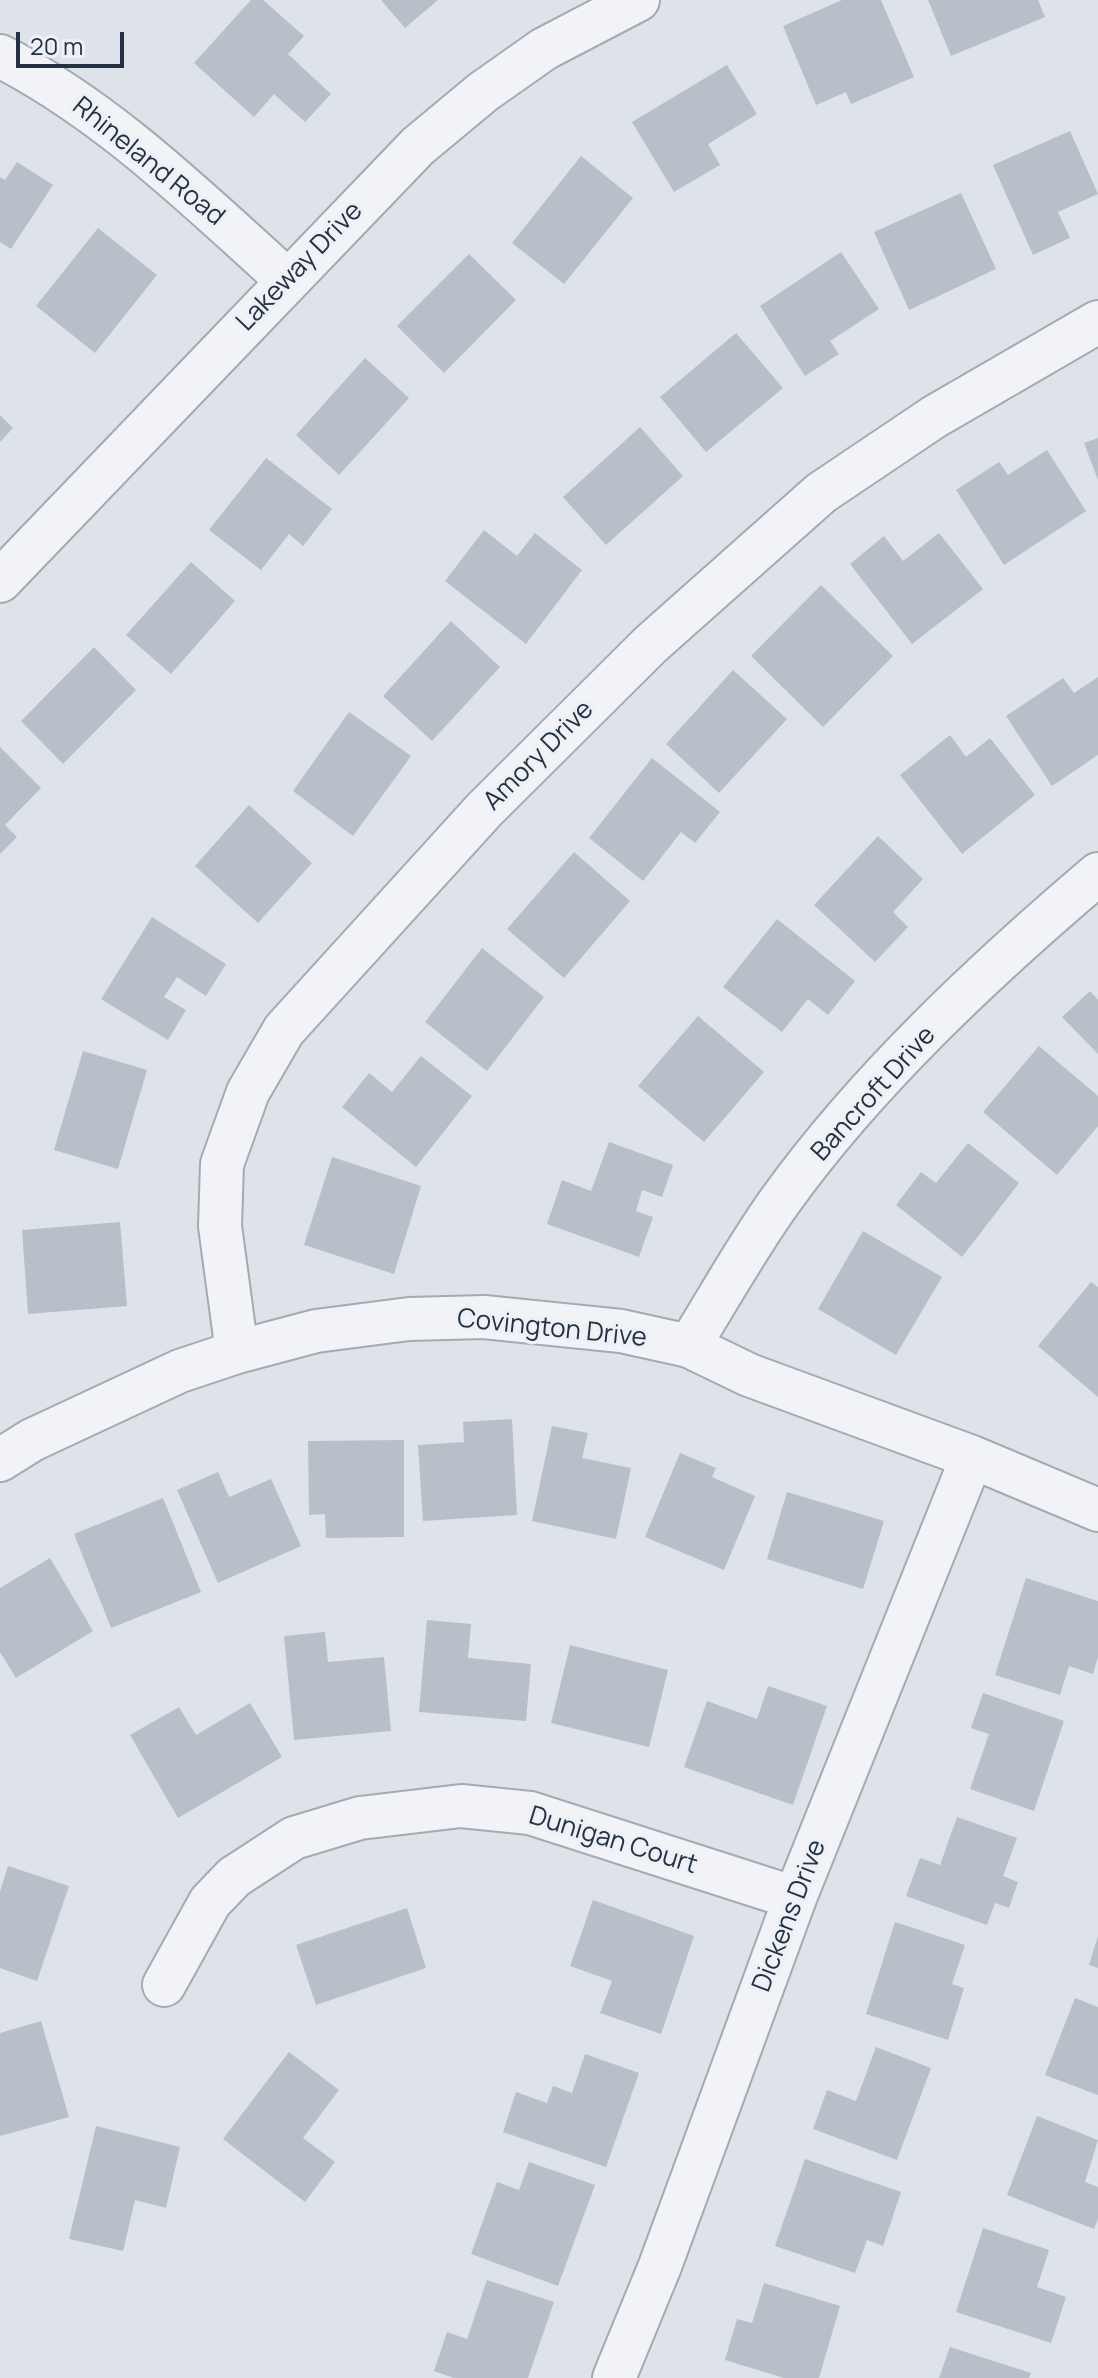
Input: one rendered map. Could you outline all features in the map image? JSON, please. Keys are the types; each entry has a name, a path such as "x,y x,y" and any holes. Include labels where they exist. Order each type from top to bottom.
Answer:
{"street":[{"name":"Lakeway Drive","path":"0,581 418,146 483,92 544,49 638,0"},
{"name":"Rhineland Road","path":"0,56 103,121 170,174 287,280"},
{"name":"Amory Drive","path":"237,1352 220,1226 222,1164 248,1092 284,1030 485,809 651,644 821,493 934,417 1098,322"},
{"name":"Bancroft Drive","path":"689,1346 780,1201 873,1089 1023,938 1098,874"},
{"name":"Covington Drive","path":"0,1460 32,1440 180,1371 237,1352 316,1331 409,1319 484,1317 621,1331 689,1346 749,1375 972,1457 1098,1510"},
{"name":"Dickens Drive","path":"614,2378 660,2266 795,1898 972,1457"},
{"name":"Dunigan Court","path":"164,1985 210,1902 234,1877 294,1838 360,1818 461,1806 530,1813 795,1898"}],"building":[{"path":"251,0 263,0 304,36 288,54 331,94 305,122 274,94 254,117 194,63"},
{"path":"381,0 438,0 405,28"},
{"path":"842,0 881,0 914,77 851,104 846,92 816,105 783,26"},
{"path":"928,0 1038,0 1045,17 951,56"},
{"path":"727,65 757,114 708,144 720,165 674,192 632,122"},
{"path":"1070,131 1098,194 1058,212 1070,238 1033,255 993,165"},
{"path":"581,156 633,198 564,284 512,243"},
{"path":"17,162 53,185 11,249 0,242 0,177 5,180"},
{"path":"961,193 996,269 909,310 874,232"},
{"path":"98,228 157,275 95,353 36,306"},
{"path":"841,252 879,309 830,341 839,354 805,376 760,306"},
{"path":"469,254 516,300 444,373 397,326"},
{"path":"736,333 783,388 706,452 660,397"},
{"path":"365,358 409,398 339,475 296,435"},
{"path":"0,415 13,428 0,442"},
{"path":"640,427 683,476 606,545 563,497"},
{"path":"1098,438 1098,480 1084,443"},
{"path":"1047,450 1086,511 1004,565 956,490 999,462 1008,475"},
{"path":"266,458 332,509 303,546 289,534 261,570 209,530"},
{"path":"484,530 517,556 535,533 582,570 526,644 445,581"},
{"path":"939,533 983,589 912,644 850,564 884,536 903,561"},
{"path":"191,562 235,601 171,674 126,635"},
{"path":"821,585 893,656 823,727 751,656"},
{"path":"451,621 500,667 432,741 383,696"},
{"path":"94,647 136,690 63,764 21,721"},
{"path":"733,670 787,719 719,793 666,744"},
{"path":"1098,677 1098,755 1052,786 1006,716 1063,678 1074,693"},
{"path":"349,712 411,756 353,836 293,791"},
{"path":"950,735 966,757 990,738 1035,795 962,854 900,775"},
{"path":"0,747 41,788 5,825 17,837 0,854"},
{"path":"652,758 720,812 695,843 681,832 643,881 589,838"},
{"path":"249,805 312,863 258,923 195,866"},
{"path":"878,836 923,879 893,912 908,927 875,962 814,905"},
{"path":"574,852 630,901 564,978 507,929"},
{"path":"152,917 226,964 206,996 177,977 164,997 186,1010 168,1040 101,999"},
{"path":"777,919 855,981 828,1015 808,999 782,1032 723,987"},
{"path":"482,948 544,997 487,1071 425,1022"},
{"path":"1090,991 1098,1000 1098,1054 1062,1017"},
{"path":"698,1016 764,1072 704,1142 638,1086"},
{"path":"1039,1046 1098,1096 1098,1126 1057,1175 983,1112"},
{"path":"83,1051 147,1070 118,1169 54,1150"},
{"path":"421,1056 472,1096 416,1167 342,1107 369,1073 392,1092"},
{"path":"609,1142 673,1165 662,1197 642,1190 636,1211 653,1217 639,1257 547,1224 562,1180 591,1191"},
{"path":"968,1143 1019,1183 962,1257 896,1205 921,1172 936,1183"},
{"path":"332,1157 421,1186 394,1274 304,1245"},
{"path":"120,1222 127,1306 28,1314 22,1230"},
{"path":"863,1231 942,1277 896,1355 818,1309"},
{"path":"1091,1282 1098,1287 1098,1397 1038,1346"},
{"path":"512,1419 517,1515 423,1521 418,1445 464,1442 463,1422"},
{"path":"552,1426 588,1433 582,1458 631,1468 616,1539 532,1521"},
{"path":"404,1440 404,1537 326,1538 325,1514 309,1515 308,1441"},
{"path":"680,1453 716,1468 712,1477 755,1496 724,1570 645,1537"},
{"path":"218,1472 229,1497 271,1479 301,1546 218,1583 177,1490"},
{"path":"787,1492 884,1521 863,1589 767,1559"},
{"path":"163,1498 201,1592 111,1628 74,1534"},
{"path":"50,1558 93,1631 16,1678 0,1652 0,1588"},
{"path":"1026,1578 1098,1601 1098,1657 1093,1674 1069,1666 1060,1695 995,1675"},
{"path":"427,1620 471,1624 468,1658 531,1664 526,1721 419,1712"},
{"path":"325,1632 328,1662 384,1657 391,1731 294,1740 284,1636"},
{"path":"570,1645 668,1670 649,1747 551,1723"},
{"path":"768,1686 827,1706 793,1805 684,1767 707,1701 757,1719"},
{"path":"983,1693 1064,1721 1034,1811 970,1789 989,1734 971,1728"},
{"path":"250,1703 282,1757 178,1818 130,1735 179,1707 196,1735"},
{"path":"957,1817 1017,1838 1003,1876 1018,1882 1009,1908 995,1903 987,1925 906,1896 920,1858 940,1865"},
{"path":"8,1866 69,1886 37,1981 0,1968 0,1892"},
{"path":"593,1900 694,1936 661,2034 600,2013 612,1981 570,1966"},
{"path":"407,1908 426,1968 316,2005 296,1945"},
{"path":"895,1922 965,1945 952,1984 964,1988 948,2040 866,2014"},
{"path":"1098,1936 1098,1968 1089,1965"},
{"path":"1075,1998 1098,2007 1098,2095 1045,2075"},
{"path":"41,2021 69,2117 0,2136 0,2033"},
{"path":"876,2047 931,2068 897,2160 813,2129 827,2090 856,2101"},
{"path":"289,2052 339,2090 303,2138 335,2162 305,2202 223,2139"},
{"path":"585,2054 639,2073 606,2167 503,2132 516,2092 547,2103 553,2086 572,2093"},
{"path":"1037,2116 1098,2140 1085,2182 1098,2187 1098,2219 1094,2229 1007,2195"},
{"path":"96,2126 180,2147 166,2208 135,2200 123,2251 69,2239"},
{"path":"805,2159 901,2192 883,2246 867,2240 855,2273 775,2246"},
{"path":"529,2162 595,2185 558,2286 471,2254 497,2182 519,2190"},
{"path":"983,2228 1049,2250 1037,2287 1066,2297 1051,2343 956,2312"},
{"path":"487,2280 554,2302 528,2378 454,2378 434,2371 447,2332 467,2339"},
{"path":"764,2283 840,2306 819,2378 784,2378 725,2360 737,2319 752,2323"},
{"path":"950,2347 1031,2373 1029,2378 939,2378"}]}
